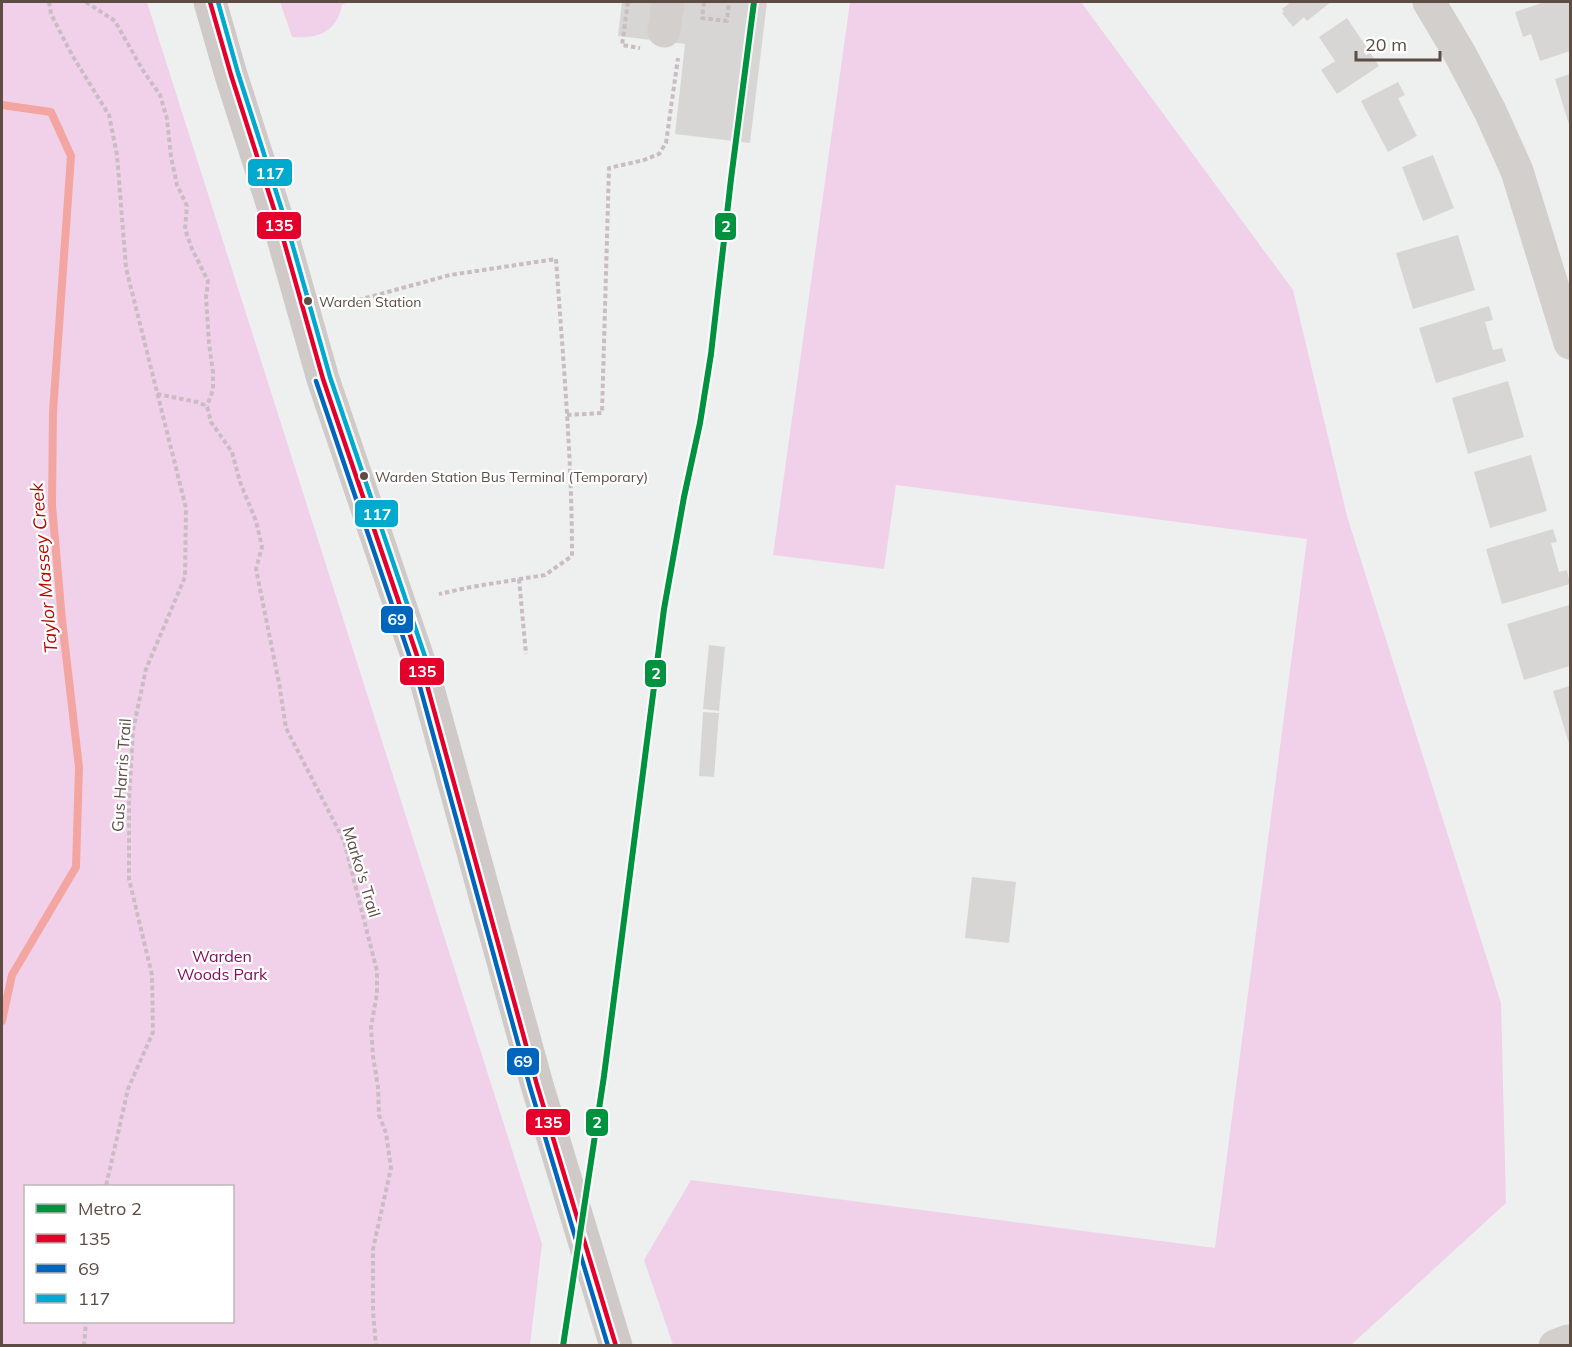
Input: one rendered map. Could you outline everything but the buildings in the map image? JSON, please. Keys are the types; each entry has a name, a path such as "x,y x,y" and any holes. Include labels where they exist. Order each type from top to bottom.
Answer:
{"main road":[{"path":"210,2 281,231 323,379 427,685 537,1085 616,1346"}],"street":[{"path":"1429,2 1490,111 1517,171 1570,343"},
{"path":"1555,1346 1568,1341 1569,1346"}],"path":[{"name":"Gus Harris Trail","path":"49,2 51,14 72,55 109,115 117,155 126,268 186,508 185,577 146,669 134,730 129,799 129,879 152,975 153,1032 128,1089 106,1185"},
{"path":"86,2 115,21 142,69 160,95 167,119 177,185 187,206 185,228 192,249 208,281 206,297 213,390 207,406 157,394"},
{"path":"622,45 628,2"},
{"path":"704,2 702,18 727,21 729,2"},
{"path":"567,415 602,413 609,168 644,160 658,154 666,143 670,28"},
{"path":"351,302 450,274 556,259 567,415 572,556 545,575 439,594"},
{"name":"Marko's Trail","path":"207,406 211,422 232,452 240,482 256,521 262,547 256,569 286,728 344,841 376,971 377,993 371,1027 373,1056 378,1087 379,1115 386,1133 391,1168 374,1249 373,1311 376,1346"},
{"path":"519,579 526,654"},
{"path":"84,1346 86,1323"}],"green space":[{"name":"Warden Woods Park","path":"2,2 147,2 542,1244 530,1345 2,1345"},
{"path":"280,2 346,3 342,5 336,22 325,32 310,37 292,37"},
{"path":"850,2 1081,2 1293,290 1347,516 1501,1003 1506,1203 1351,1345 673,1345 644,1260 691,1180 1215,1248 1307,539 896,485 884,569 773,555"}],"waterway":[{"name":"Taylor Massey Creek","path":"2,105 51,112 71,156 53,412 52,505 62,620 79,767 76,867 12,975 2,1021"}],"metro line":[{"name":"2","path":"563,1346 604,1076 664,609 711,354 754,2"}],"transit line":[{"name":"135","path":"210,2 281,231 323,379 427,685 537,1085 616,1346"},
{"name":"117","path":"218,2 238,73 288,229 330,377 434,683"},
{"name":"69","path":"316,381 420,687 530,1087 608,1346"}],"place":[{"name":"Warden Station","path":"308,301"},
{"name":"Warden Station Bus Terminal (Temporary)","path":"364,476"}]}
